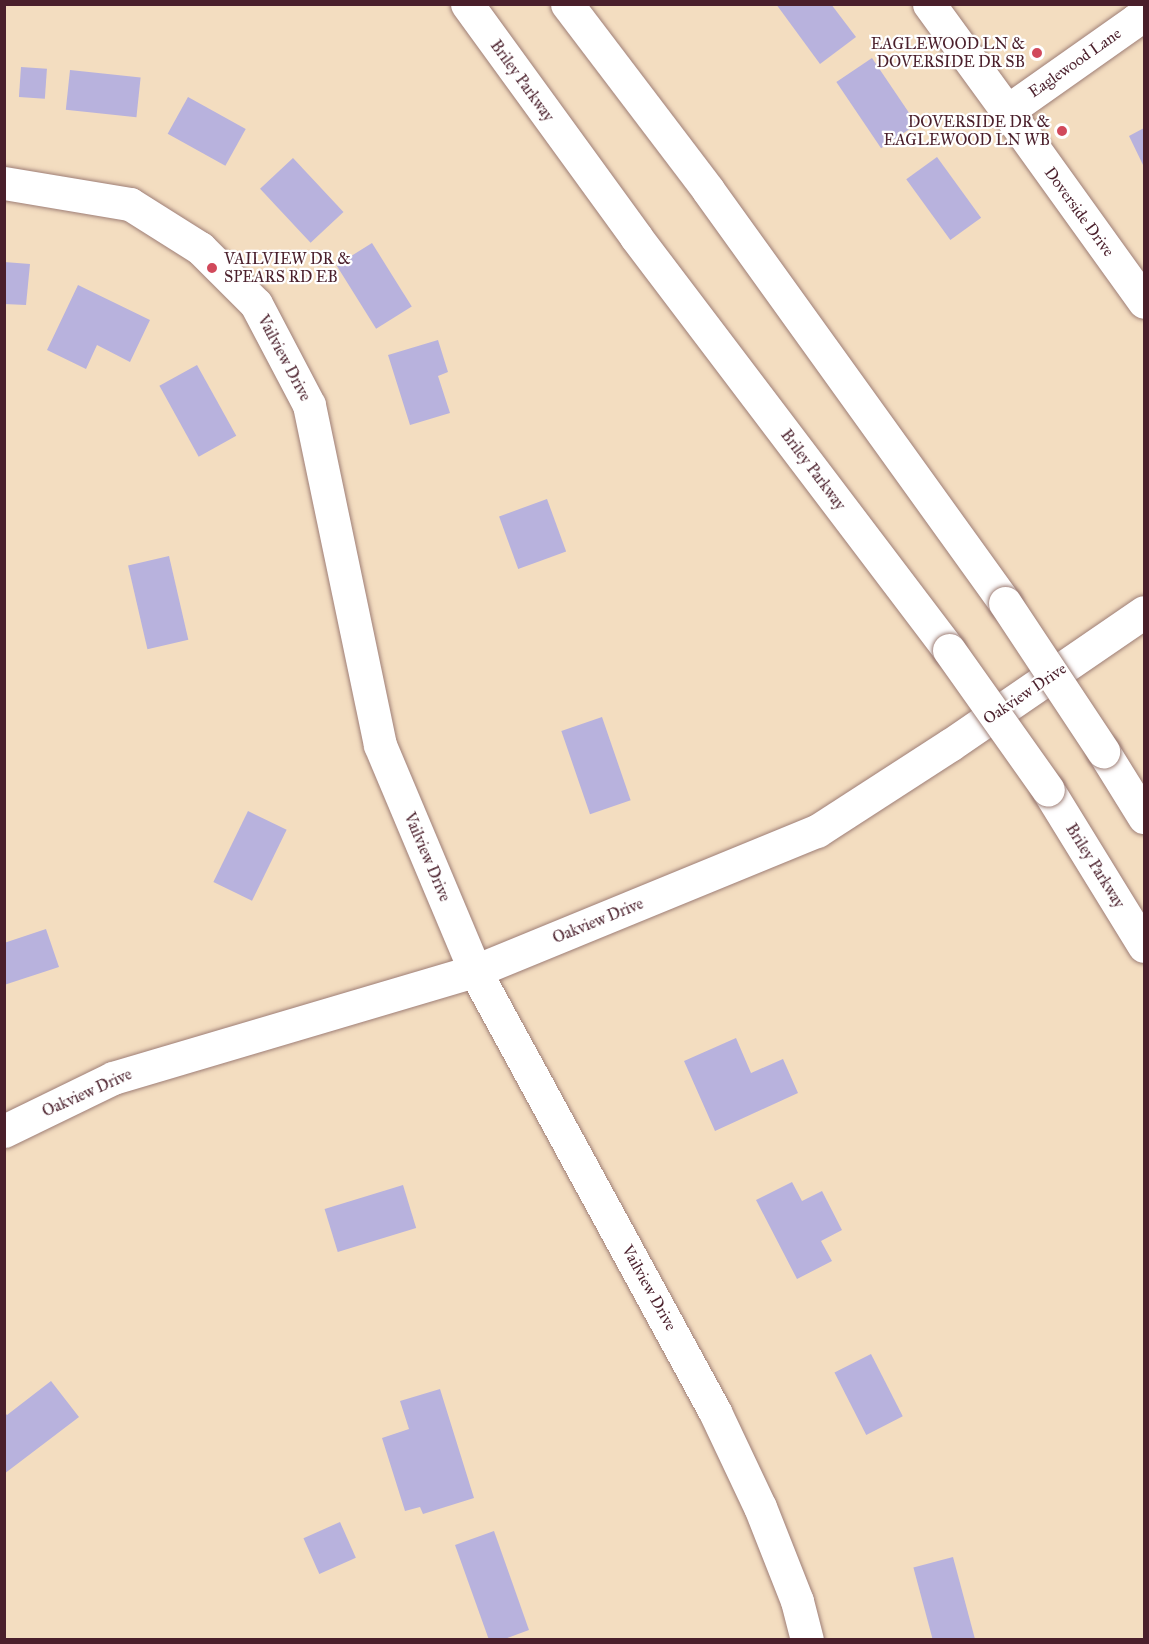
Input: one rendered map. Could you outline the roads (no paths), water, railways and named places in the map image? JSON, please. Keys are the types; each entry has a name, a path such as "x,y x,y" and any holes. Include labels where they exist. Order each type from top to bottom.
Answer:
{"main road":[{"name":"Briley Parkway","path":"467,4 636,237 949,650 1048,790 1144,946"},
{"path":"567,4 708,190 1005,603 1144,817"},
{"name":"Doverside Drive","path":"929,4 1144,302"},
{"name":"Eaglewood Lane","path":"1007,111 1136,20 1144,18"},
{"name":"Vailview Drive","path":"4,183 130,204 200,248 256,304 309,405 380,745 475,971 711,1403 760,1507 796,1601 807,1640"},
{"name":"Oakview Drive","path":"4,1131 113,1078 475,971 817,831 950,745 1144,612"}],"place":[{"name":"EAGLEWOOD LN & DOVERSIDE DR SB","path":"1037,53"},
{"name":"DOVERSIDE DR & EAGLEWOOD LN WB","path":"1062,131"},
{"name":"VAILVIEW DR & SPEARS RD EB","path":"212,268"}]}
